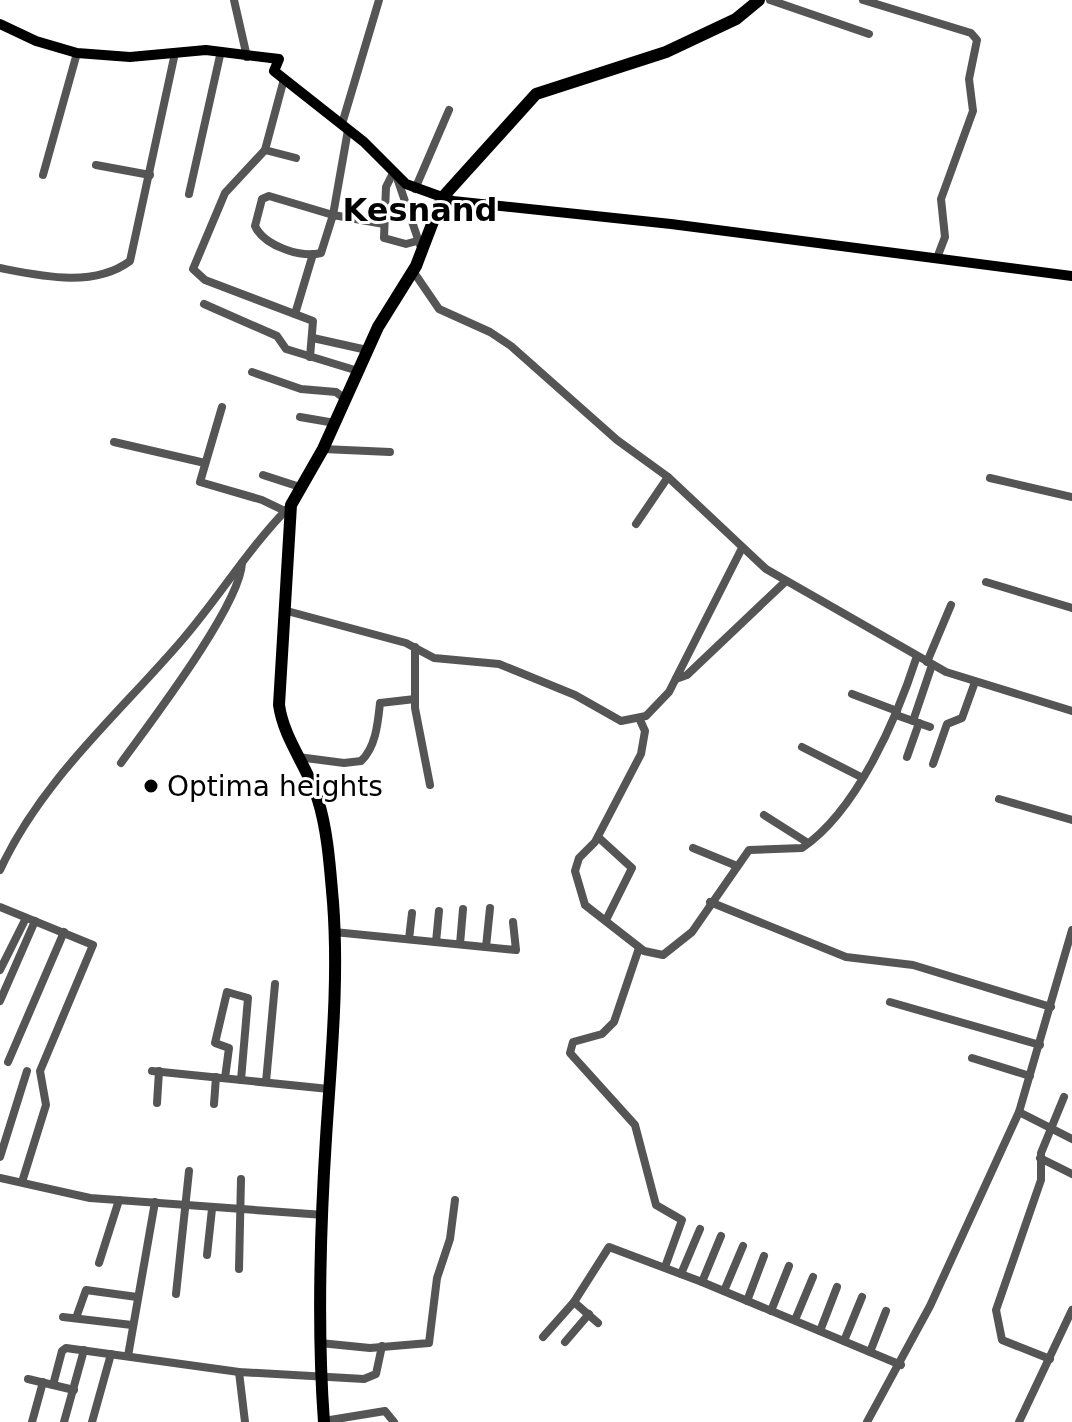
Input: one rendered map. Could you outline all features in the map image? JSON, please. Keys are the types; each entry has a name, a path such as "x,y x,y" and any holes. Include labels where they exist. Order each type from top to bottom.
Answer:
{"highway":[{"path":"324,1422 320,1343 329,1089 335,1027 334,932 322,820 284,727 279,705 287,611 288,508 323,449 386,311 413,271 419,244 442,198 536,94 666,52 736,19 759,0"}],"main road":[{"path":"0,24 36,41 77,53 130,57 221,51 279,59 274,71 345,127 415,189 442,198 1072,276"}],"street":[{"path":"234,0 247,57"},
{"path":"379,0 345,127 333,215 323,250 313,254 262,238 254,221 262,199 274,197 333,215 384,224"},
{"path":"770,0 869,34"},
{"path":"863,0 971,33 977,40 969,79 973,111 941,199 944,240 937,258"},
{"path":"189,194 221,51"},
{"path":"43,175 77,53"},
{"path":"0,268 53,278 82,277 122,267 130,261 137,241 175,53"},
{"path":"284,79 265,150 225,193 193,269 205,280 313,321 310,357"},
{"path":"415,189 449,110"},
{"path":"265,150 296,158"},
{"path":"96,165 150,175"},
{"path":"395,173 419,244 386,239 386,187 395,173"},
{"path":"295,314 313,254"},
{"path":"413,271 439,309 500,337 617,440 668,477 741,550 786,581 929,664 975,682 1072,711"},
{"path":"204,304 277,336 286,349 358,371"},
{"path":"313,338 367,350"},
{"path":"252,372 301,389 336,392 345,399"},
{"path":"0,870 22,829 76,754 143,686 288,508 200,482 222,407"},
{"path":"300,417 335,423"},
{"path":"114,442 205,463"},
{"path":"323,449 390,452"},
{"path":"263,475 300,487"},
{"path":"636,524 668,477"},
{"path":"990,478 1072,497"},
{"path":"287,611 415,647 434,658 499,664 575,695 617,720 640,720 663,701 741,550"},
{"path":"121,763 210,634 240,575 242,563"},
{"path":"676,679 687,675 786,581"},
{"path":"986,582 1072,608"},
{"path":"907,757 929,664 951,605"},
{"path":"415,647 418,735 430,785"},
{"path":"640,720 645,731 643,749 598,837 579,858 575,871 583,901 639,948 654,955 666,954 692,932 710,902 752,849 799,848 838,813 883,746 917,656"},
{"path":"933,764 947,724 962,718 975,682"},
{"path":"852,694 930,727"},
{"path":"298,757 344,763 361,761 369,752 380,703 415,699"},
{"path":"802,747 861,777"},
{"path":"999,799 1072,820"},
{"path":"764,815 808,843"},
{"path":"598,837 632,868 606,920"},
{"path":"693,848 737,866"},
{"path":"710,902 846,957 913,965 1051,1007"},
{"path":"0,907 90,942 93,947 40,1071 46,1101 22,1182"},
{"path":"486,947 490,908"},
{"path":"460,944 463,909"},
{"path":"436,942 439,911"},
{"path":"409,939 412,913"},
{"path":"1,965 31,919"},
{"path":"0,1001 31,919"},
{"path":"334,932 516,950 513,922"},
{"path":"867,1422 901,1365 1019,1112 1072,930"},
{"path":"8,1062 64,932"},
{"path":"639,948 614,1022 602,1034 573,1042 570,1053 635,1125 655,1203 682,1220 665,1267"},
{"path":"266,1082 275,984"},
{"path":"214,1104 229,1048 215,1041 227,992 248,998 241,1080"},
{"path":"890,1002 1040,1045"},
{"path":"972,1058 1030,1076"},
{"path":"0,1157 27,1071"},
{"path":"157,1103 155,1071 329,1089"},
{"path":"1050,1359 1002,1340 995,1315 1041,1180 1040,1158 1064,1097"},
{"path":"1019,1112 1072,1139"},
{"path":"1040,1158 1072,1174"},
{"path":"176,1294 189,1171"},
{"path":"0,1178 90,1198 324,1215"},
{"path":"239,1269 243,1211 241,1179"},
{"path":"99,1263 119,1200"},
{"path":"320,1343 382,1346 429,1343 435,1285 450,1239 455,1200"},
{"path":"128,1356 155,1202"},
{"path":"207,1255 212,1209"},
{"path":"681,1274 700,1229"},
{"path":"702,1282 721,1236"},
{"path":"724,1291 743,1246"},
{"path":"543,1337 574,1302 607,1247 665,1267 901,1365"},
{"path":"747,1301 764,1256"},
{"path":"771,1311 789,1266"},
{"path":"795,1320 813,1277"},
{"path":"820,1331 837,1287"},
{"path":"76,1318 86,1290 137,1297"},
{"path":"844,1341 862,1297"},
{"path":"574,1302 598,1323"},
{"path":"1019,1422 1072,1310"},
{"path":"870,1352 886,1311"},
{"path":"565,1342 589,1314"},
{"path":"63,1317 132,1325"},
{"path":"32,1422 63,1349 239,1372 371,1378 376,1374 382,1346"},
{"path":"64,1422 84,1350"},
{"path":"92,1422 111,1354"},
{"path":"239,1372 245,1422"},
{"path":"28,1379 74,1390"},
{"path":"324,1422 385,1411 394,1422"}],"place":[{"name":"Optima heights","path":"151,786"}],"district":[{"name":"Kesnand","path":"420,210"}]}
